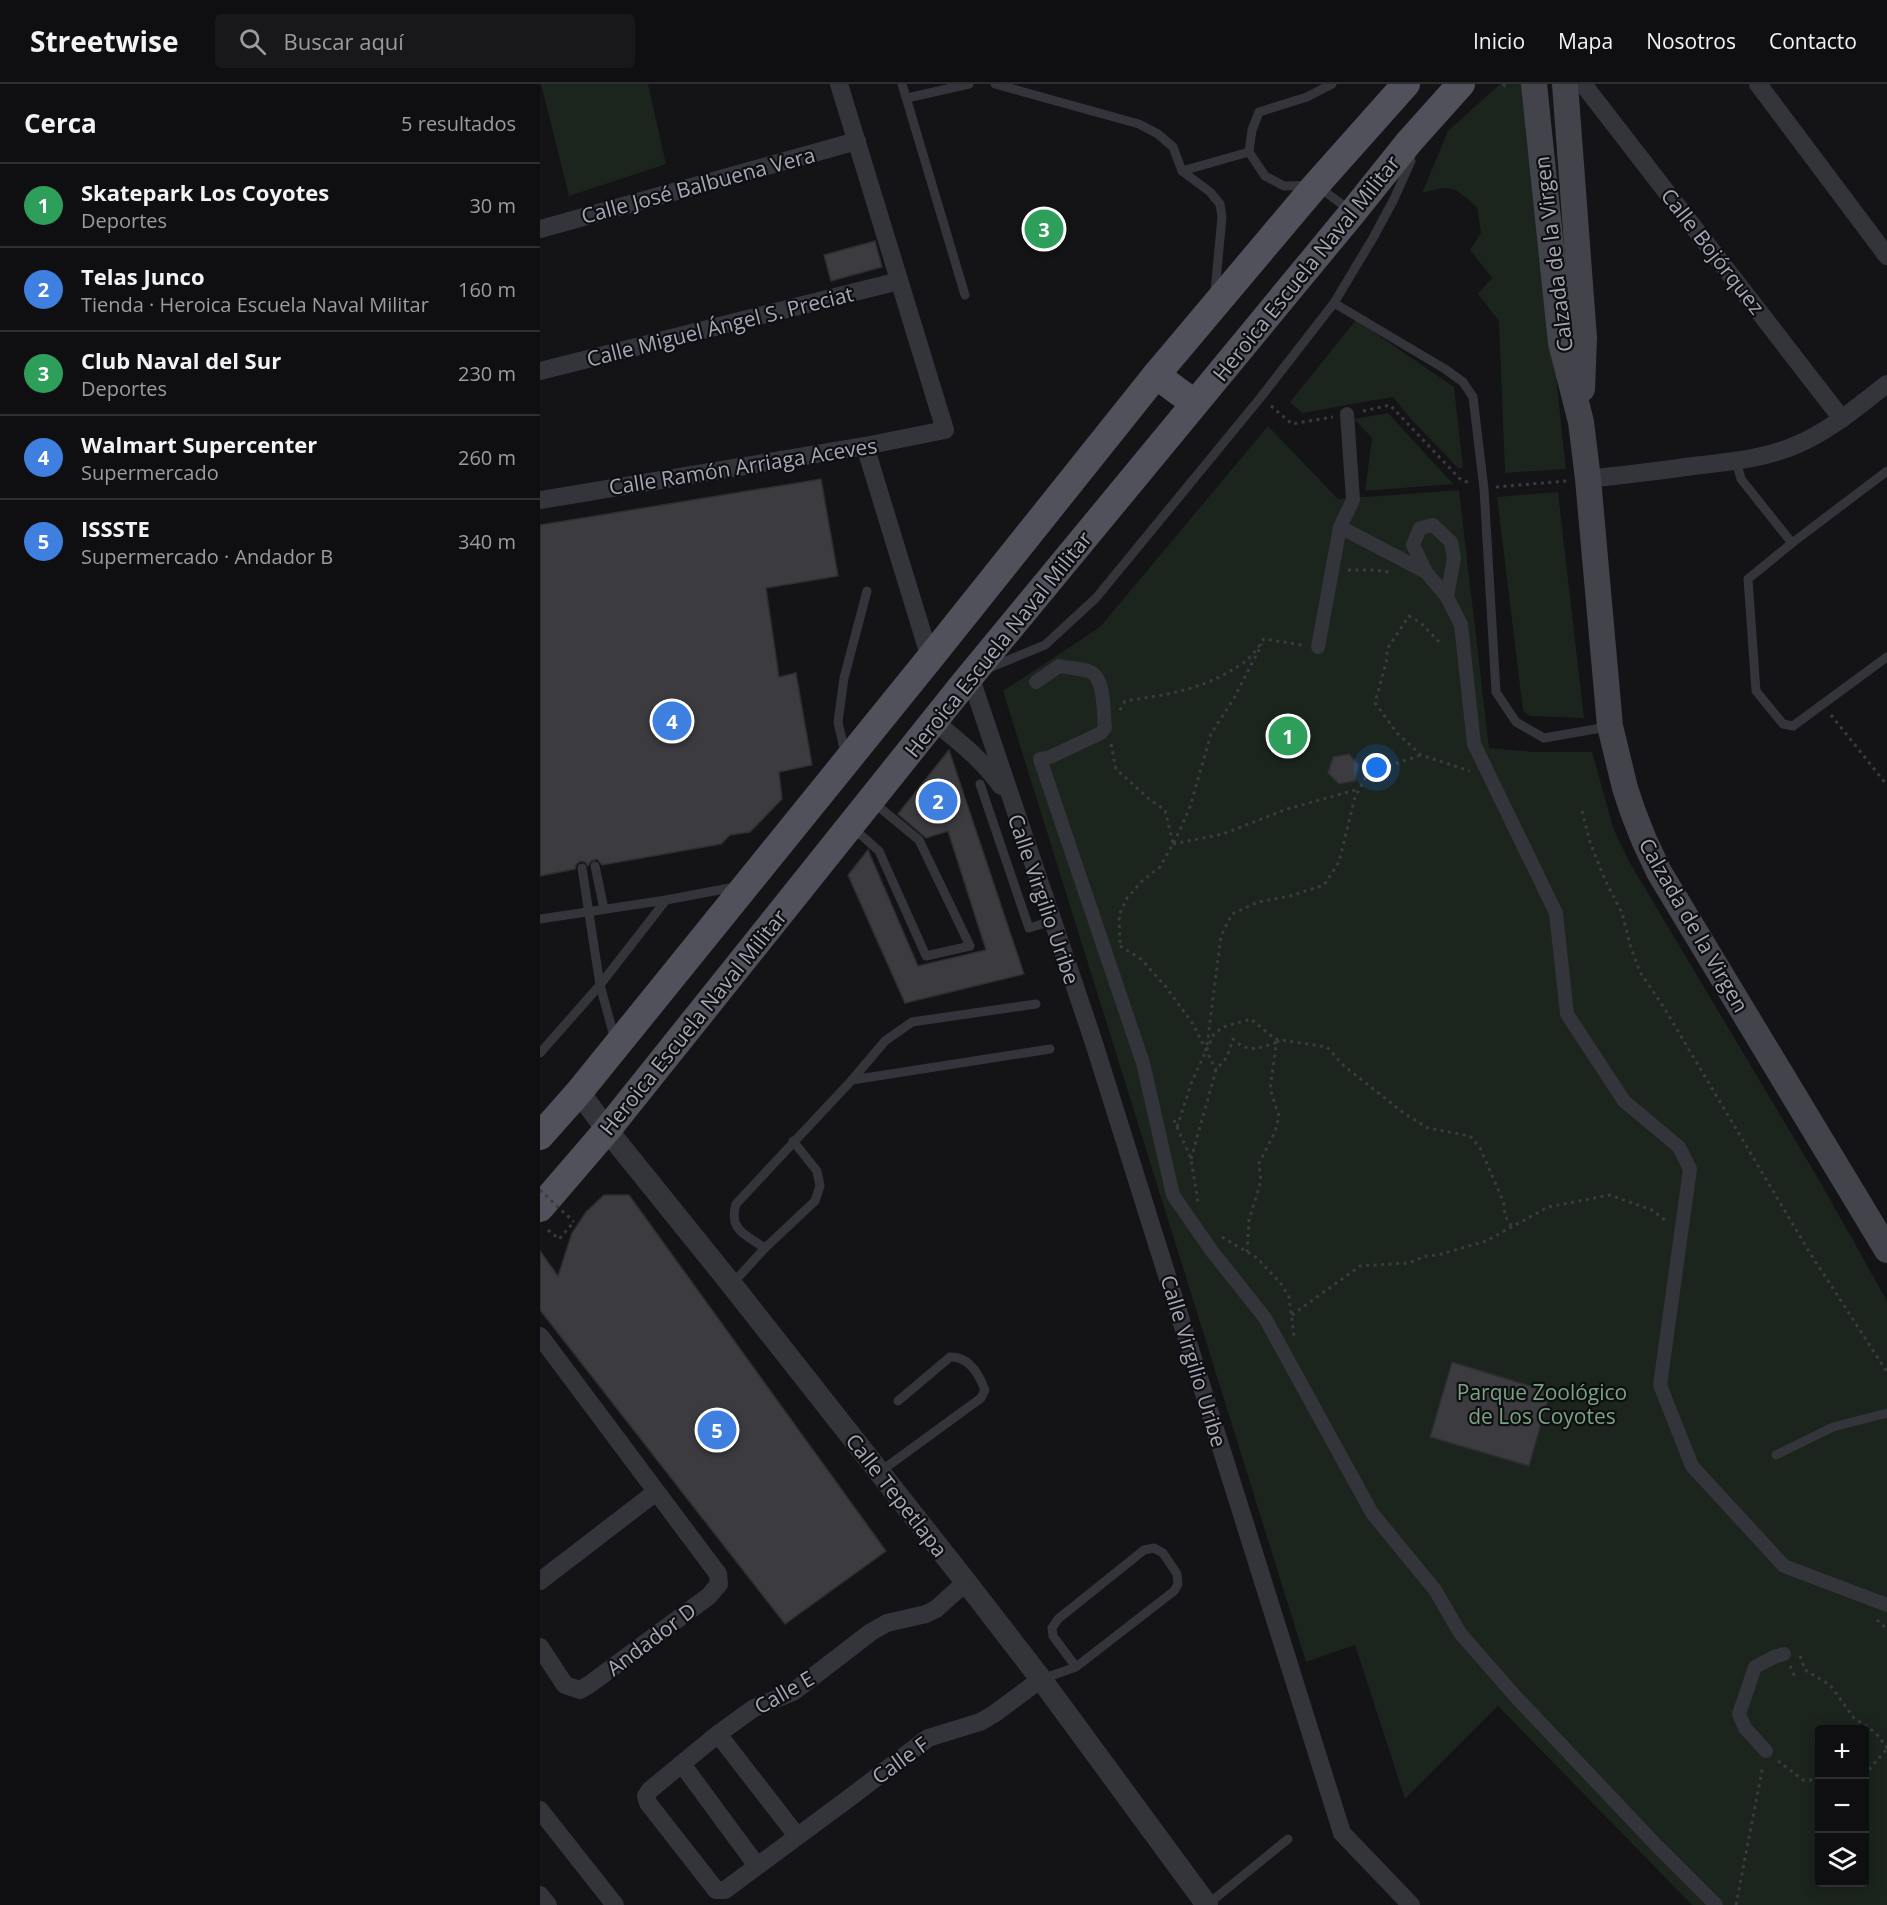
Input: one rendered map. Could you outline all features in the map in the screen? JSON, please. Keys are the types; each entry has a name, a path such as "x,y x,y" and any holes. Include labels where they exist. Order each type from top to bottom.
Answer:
{"main road":[{"name":"Heroica Escuela Naval Militar","path":"543,1130 579,1092 1156,375 1316,185 1406,84"},
{"name":"Heroica Escuela Naval Militar","path":"543,1218 607,1130 970,676 1353,212 1408,142 1461,84"},
{"name":"Calzada de la Virgen","path":"1534,84 1561,343 1581,422 1588,479 1610,726 1625,788 1633,813 1659,872 1887,1250"},
{"name":"Calzada de la Virgen","path":"1565,84 1584,338 1581,422"},
{"path":"1156,375 1194,404"}],"street":[{"path":"839,84 899,280"},
{"name":"Calle Bojórquez","path":"1583,84 1842,419"},
{"path":"1758,84 1887,256"},
{"name":"Calle José Balbuena Vera","path":"540,229 857,141"},
{"name":"Calle Miguel Ángel S. Preciat","path":"540,371 899,280"},
{"name":"Calle Ramón Arriaga Aceves","path":"540,500 865,446 945,430 899,280"},
{"path":"1588,479 1736,461 1772,454 1797,445 1842,419 1887,384"},
{"path":"1318,647 1340,527 1353,500 1347,414"},
{"path":"865,446 930,658"},
{"path":"1447,597 1455,558 1451,542 1433,525 1420,528 1413,545 1426,572 1447,597 1461,625 1474,744 1556,913 1567,1014 1624,1101 1679,1147 1690,1169 1660,1385 1692,1466 1784,1566 1887,1605"},
{"path":"1340,527 1426,572"},
{"path":"1036,682 1059,666 1090,671 1097,675 1101,685 1105,728 1101,733 1050,757 1040,759 1143,1063 1173,1196 1211,1250 1265,1318 1372,1513 1435,1590 1461,1633 1515,1696 1716,1905"},
{"name":"Calle Virgilio Uribe","path":"970,676 1093,1040 1342,1833 1411,1905"},
{"name":"Calle Virgilio Uribe","path":"934,722 984,764 1010,797"},
{"name":"Calle Tepetlapa","path":"579,1092 1041,1679 1207,1905"},
{"path":"540,1336 656,1492 540,1581"},
{"name":"Andador D","path":"540,1647 565,1685 580,1690 709,1596 719,1584 718,1574 656,1492"},
{"name":"Calle E","path":"648,1803 646,1796 650,1790 718,1734 754,1708 793,1692 871,1632 887,1623 926,1614 936,1609 966,1582"},
{"path":"1766,1751 1744,1728 1739,1714 1755,1667 1784,1654"},
{"name":"Calle F","path":"648,1803 716,1890 725,1890 928,1738 980,1722 1041,1679"},
{"path":"718,1734 797,1836"},
{"path":"682,1764 757,1866"},
{"path":"540,1810 615,1905"},
{"path":"540,1895 548,1905"}],"lane":[{"path":"902,84 965,295"},
{"path":"907,98 969,84"},
{"path":"995,84 1139,124 1158,134 1173,147 1182,171 1210,192 1220,204 1222,217 1214,306"},
{"path":"1332,84 1307,97 1259,112 1252,130 1249,152 1265,176 1284,186 1316,185 1353,212"},
{"path":"970,676 1045,645 1096,598 1261,397 1334,303 1374,238 1411,161 1408,142"},
{"path":"1182,171 1249,152"},
{"path":"1334,303 1445,369 1463,382 1473,397 1484,489 1496,692 1516,722 1544,738 1610,726"},
{"path":"1736,461 1741,479 1792,543"},
{"path":"1887,471 1748,579 1756,691 1783,724 1793,726 1887,657"},
{"path":"846,761 838,722 844,678 867,591"},
{"path":"980,784 1029,928 1052,921"},
{"path":"850,826 879,851 926,956 970,946 919,840 870,801"},
{"path":"595,866 604,909"},
{"path":"582,868 600,985 616,1045"},
{"path":"540,919 746,885"},
{"path":"540,1053 600,985 666,900"},
{"path":"765,1248 736,1227 732,1216 735,1204 852,1080 885,1041 912,1022 1036,1004"},
{"path":"852,1080 1050,1048"},
{"path":"732,1285 765,1248 815,1201 820,1186 817,1171 793,1141"},
{"path":"879,1473 981,1398 985,1390 980,1377 967,1361 958,1357 950,1357 898,1401"},
{"path":"1776,1455 1833,1427 1887,1413"},
{"path":"1041,1679 1076,1667 1174,1591 1178,1584 1177,1574 1163,1553 1154,1548 1144,1550 1058,1619 1052,1628 1053,1636 1076,1667"},
{"path":"1207,1905 1288,1839"}],"path":[{"path":"1261,397 1292,424 1390,405 1461,480 1484,489 1588,479"},
{"path":"1331,571 1374,570 1395,573"},
{"path":"1438,642 1421,623 1409,616 1387,649 1387,659 1376,703 1397,733 1421,755 1474,772 1483,764"},
{"path":"1264,639 1318,647"},
{"path":"1117,714 1125,701 1200,687 1245,662 1264,639"},
{"path":"1120,954 1119,915 1127,898 1142,880 1160,867 1173,844 1190,807 1211,734 1234,698 1264,639"},
{"path":"1822,704 1887,785"},
{"path":"1110,735 1116,769 1149,799 1165,810 1173,844"},
{"path":"1206,1050 1221,936 1232,914 1258,902 1290,896 1324,885 1339,862 1355,797 1368,773 1421,755"},
{"path":"1173,844 1223,834 1287,809 1359,789"},
{"path":"1582,811 1590,842 1605,880 1622,913 1630,948 1640,972 1663,1006 1810,1253 1887,1372"},
{"path":"1120,946 1141,959 1166,987 1193,1024 1216,1070"},
{"path":"1176,1138 1177,1127 1192,1081 1214,1034 1223,1027 1251,1019 1278,1041"},
{"path":"1191,1159 1216,1070 1227,1057 1233,1039 1246,1048 1258,1049 1278,1041 1327,1047 1344,1066 1405,1114 1428,1128 1470,1136 1480,1148 1504,1203 1505,1216 1512,1227"},
{"path":"1247,1252 1249,1220 1261,1181 1259,1163 1275,1132 1279,1116 1270,1089 1278,1041"},
{"path":"1173,1118 1191,1159 1200,1207"},
{"path":"540,1190 574,1222 559,1239 543,1218"},
{"path":"1292,1315 1360,1266 1409,1263 1426,1256 1438,1255 1485,1240 1548,1207 1610,1195 1652,1210 1668,1223"},
{"path":"1220,1236 1257,1258 1282,1285 1289,1297 1295,1344"},
{"path":"1871,1613 1887,1629"},
{"path":"1784,1654 1799,1655 1805,1670 1830,1685 1854,1718 1876,1733 1887,1748 1869,1768"},
{"path":"1737,1905 1766,1751 1803,1780 1815,1780"}],"green space":[{"path":"541,84 648,84 666,164 569,196"},
{"path":"1500,84 1525,84 1566,469 1505,473 1499,321 1478,294 1492,278 1470,250 1481,233 1477,207 1458,191 1452,189 1422,193 1448,131"},
{"path":"1356,320 1454,387 1463,468 1458,468 1393,397 1302,413 1290,402"},
{"path":"1388,413 1453,484 1365,491 1372,438 1354,419"},
{"name":"Parque Zoológico de Los Coyotes","path":"1268,426 1338,499 1459,490 1489,748 1534,752 1592,752 1614,830 1630,863 1822,1185 1887,1301 1887,1905 1692,1905 1498,1706 1405,1799 1355,1645 1306,1662 1003,691 1100,627"},
{"path":"1558,492 1584,718 1530,716 1523,711 1497,497"}],"building":[{"path":"875,241 882,267 831,281 824,255"},
{"path":"821,479 838,576 766,588 779,677 796,673 812,765 779,772 782,799 750,832 730,835 721,844 602,865 597,859 591,861 588,866 585,862 580,861 575,869 540,876 540,525"},
{"path":"949,750 1024,974 905,1003 848,875 868,850 918,966 986,950 948,831 926,838 898,814"},
{"path":"1349,754 1359,765 1355,781 1339,784 1328,773 1333,757"},
{"path":"604,1195 629,1195 886,1551 785,1624 540,1310 540,1251 558,1276 572,1233 586,1212"},
{"path":"1452,1362 1550,1392 1529,1466 1430,1437"}],"place":[{"name":"Club Naval del Sur","path":"1044,229"},
{"name":"Walmart Supercenter","path":"672,721"},
{"name":"Skatepark Los Coyotes","path":"1288,736"},
{"name":"Telas Junco","path":"938,801"},
{"name":"ISSSTE","path":"717,1430"}]}
